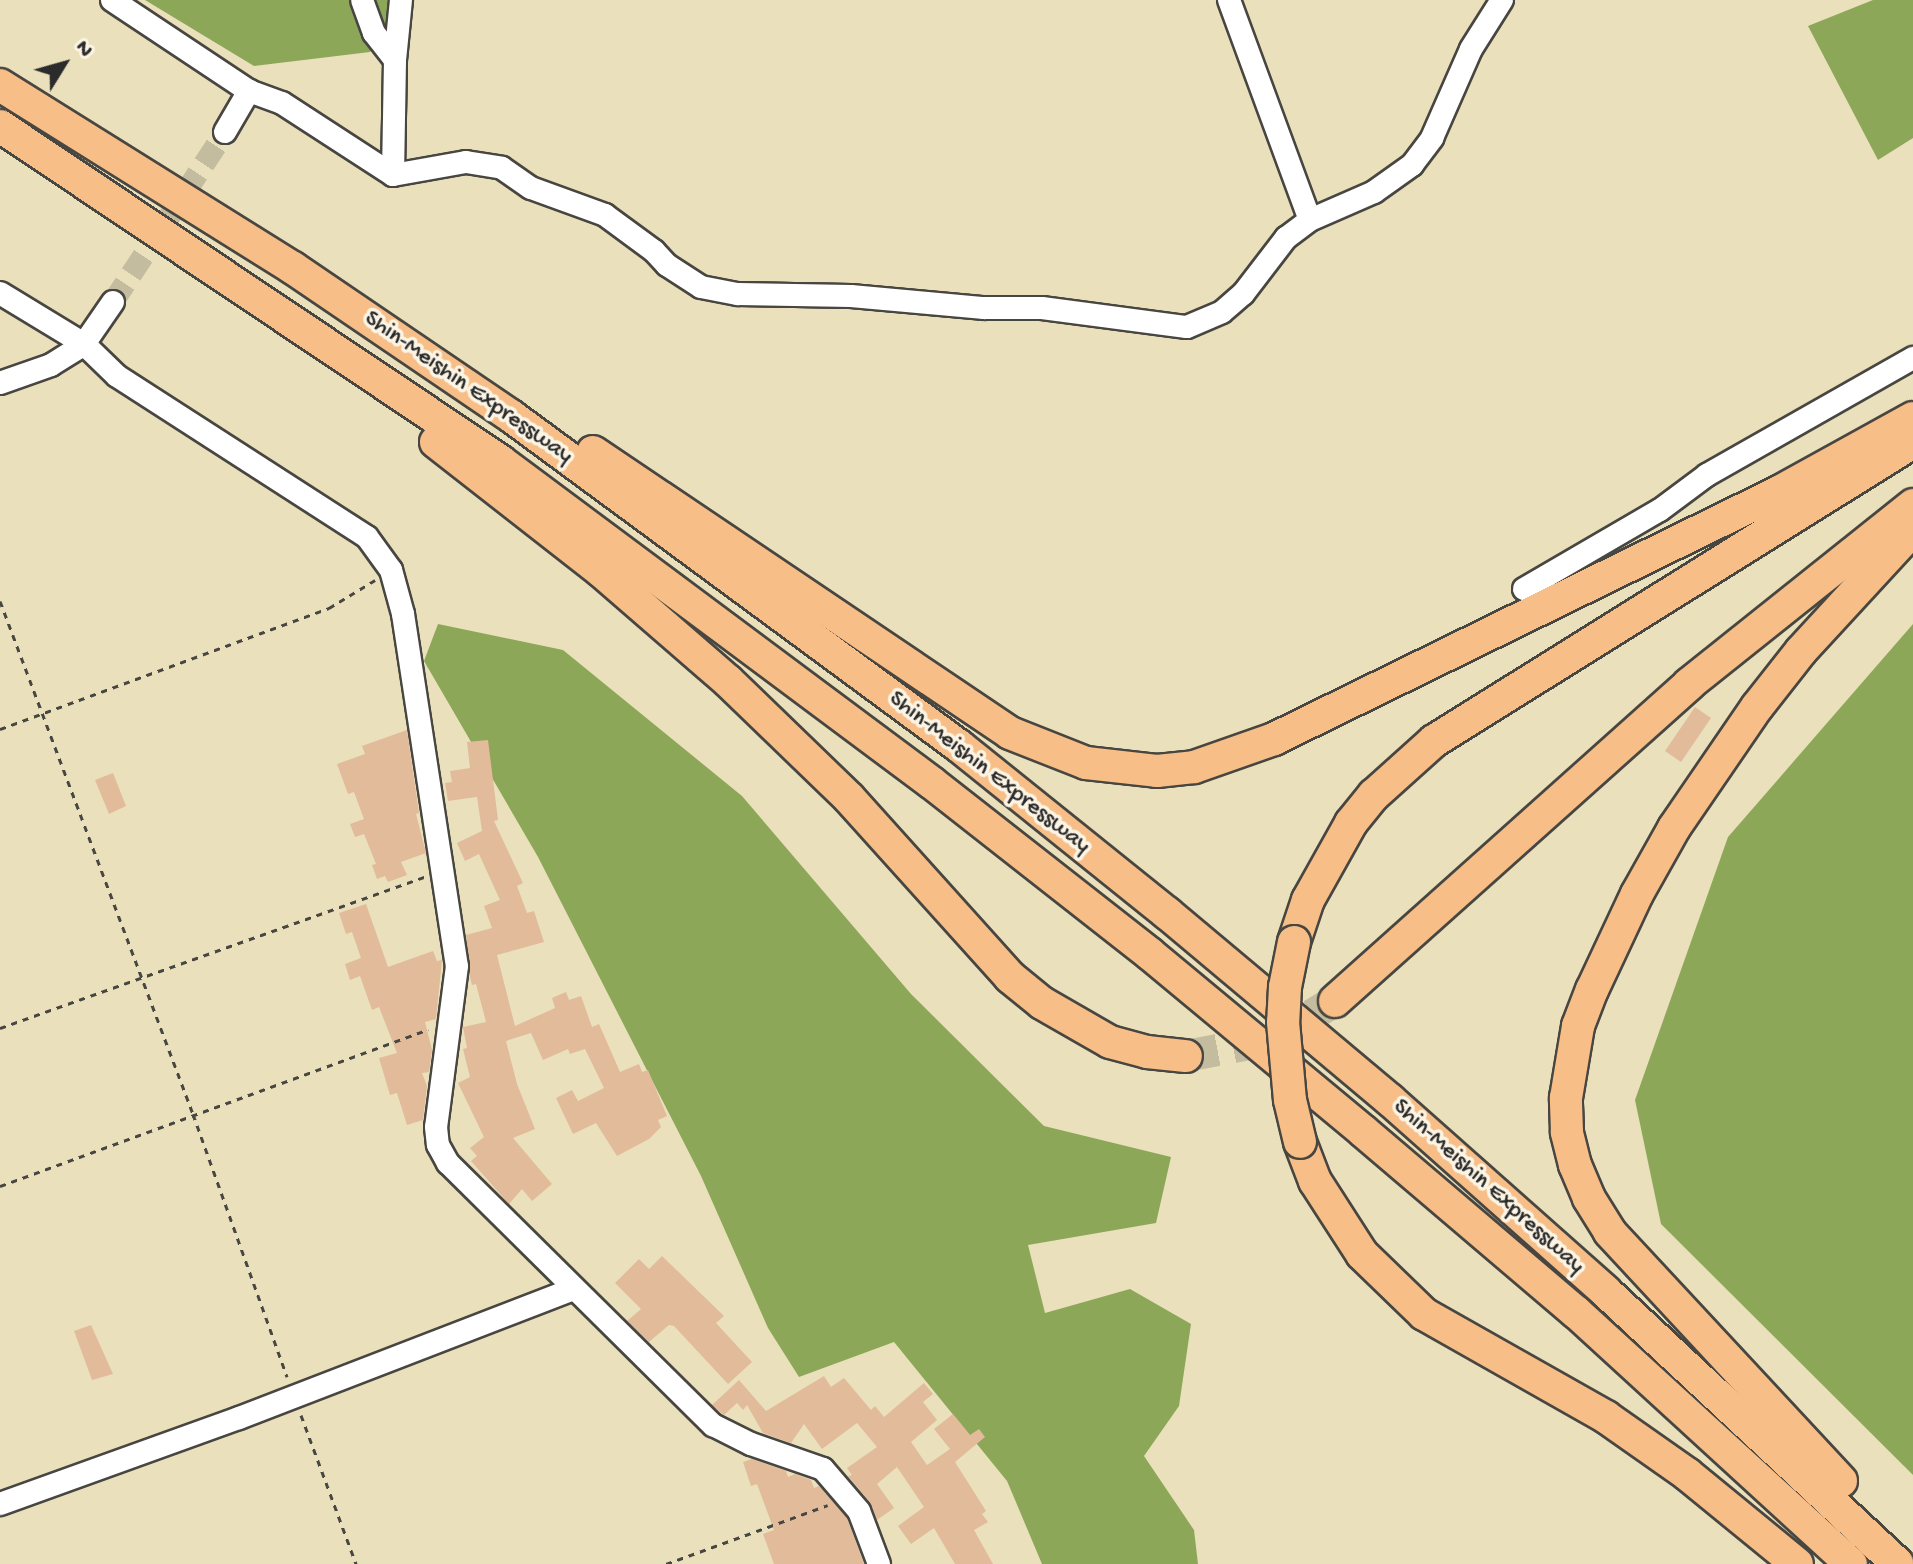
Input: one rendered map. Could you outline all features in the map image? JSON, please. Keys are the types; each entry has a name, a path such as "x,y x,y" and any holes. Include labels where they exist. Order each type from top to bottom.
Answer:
{"highway":[{"name":"Shin-Meishin Expressway","path":"0,85 293,268 511,416 959,746 1167,913 1390,1100 1593,1280 1898,1564"},
{"name":"Shin-Meishin Expressway","path":"0,126 500,461 932,783 1150,954 1387,1151 1576,1312 1851,1564"},
{"path":"57,162 403,417 601,571 728,681 839,788 1010,977 1042,1003 1110,1042 1147,1052 1186,1056"},
{"path":"293,268 642,482 972,710 1050,751 1121,770 1157,771 1194,767 1274,739 1779,492 1913,418"},
{"path":"1797,1564 1687,1474 1606,1417 1424,1314 1362,1254 1315,1181 1300,1142 1290,1100 1283,1022 1285,987 1294,942 1308,900 1351,823 1393,776 1434,741 1913,442"},
{"path":"1335,1001 1689,684 1913,505"},
{"path":"1913,529 1801,651 1757,707 1674,828 1637,894 1592,990 1578,1026 1566,1098 1567,1132 1575,1165 1589,1198 1610,1232 1913,1556"}],"street":[{"path":"112,0 249,91 282,103 393,175 466,162 502,168 531,188 605,215 701,287 726,292 851,296 984,308 1042,308 1187,327 1222,312 1243,294 1286,238 1310,220 1374,192 1412,165 1432,138 1471,49 1502,0"},
{"path":"362,0 374,33 395,60"},
{"path":"393,175 395,60 401,0"},
{"path":"1229,0 1310,220"},
{"path":"225,132 249,91"},
{"path":"0,293 84,344 117,376 367,537 391,570 403,614 457,966 436,1127 438,1145 448,1163 713,1425 751,1444 823,1469 859,1511 879,1564"},
{"path":"0,383 51,365 84,344 113,302"},
{"path":"1524,589 1660,510 1707,475 1913,358"},
{"path":"0,1504 573,1289"}],"path":[{"path":"0,729 329,608 391,570"},
{"path":"0,601 193,1114 356,1564"},
{"path":"0,1028 441,870"},
{"path":"0,1186 450,1021"},
{"path":"666,1564 849,1497"}],"green space":[{"path":"145,0 398,0 370,52 254,66"},
{"path":"1873,0 1913,0 1913,138 1878,160 1808,26"},
{"path":"438,624 563,650 742,796 911,994 1044,1126 1171,1157 1156,1223 1028,1245 1045,1313 1130,1289 1191,1324 1179,1406 1144,1456 1194,1530 1198,1564 1042,1564 1007,1481 894,1342 799,1377 768,1328 701,1176 538,857 424,661"},
{"path":"1913,624 1913,1475 1661,1224 1635,1100 1728,837"}],"building":[{"path":"1695,707 1711,718 1681,762 1665,751"},
{"path":"407,730 419,813 416,814 426,853 401,862 407,875 388,882 385,876 377,879 372,865 376,864 364,834 355,837 350,824 364,819 354,792 348,794 337,764 365,754 362,746"},
{"path":"488,740 498,820 494,821 523,883 517,886 527,913 534,911 544,942 497,955 515,1026 555,1008 552,998 566,992 569,1000 581,996 592,1027 599,1024 620,1072 639,1064 642,1072 648,1070 667,1116 658,1120 661,1127 649,1139 617,1156 596,1123 573,1134 556,1098 572,1090 578,1101 604,1088 585,1049 570,1054 568,1049 543,1060 531,1033 506,1041 517,1084 535,1129 513,1138 552,1184 532,1201 522,1189 509,1204 471,1161 477,1156 470,1148 484,1137 458,1083 470,1077 463,1049 467,1048 463,1027 486,1022 476,984 472,985 470,977 466,935 492,928 484,906 500,900 479,854 465,861 457,843 482,831 477,797 448,801 445,783 452,782 450,771 470,768 467,742"},
{"path":"113,773 126,806 109,814 95,780"},
{"path":"366,904 388,967 433,951 437,961 442,960 436,1019 425,1022 432,1050 429,1072 422,1073 427,1086 423,1120 407,1125 397,1093 390,1095 379,1058 397,1053 379,1007 372,1010 360,976 350,980 345,964 361,958 352,932 346,934 339,913"},
{"path":"662,1256 724,1316 716,1323 752,1362 728,1384 674,1326 669,1325 649,1342 627,1321 641,1309 615,1283 639,1259 649,1269"},
{"path":"91,1325 113,1374 92,1380 74,1331"},
{"path":"824,1376 831,1387 844,1378 871,1410 875,1406 884,1417 924,1383 933,1394 923,1402 937,1420 911,1442 927,1465 950,1449 934,1429 953,1414 970,1435 979,1429 985,1437 955,1462 986,1511 982,1514 988,1522 974,1530 993,1564 955,1564 934,1528 911,1544 898,1526 924,1507 897,1467 877,1484 894,1508 877,1520 870,1502 848,1476 852,1475 847,1468 877,1447 857,1423 822,1449 804,1424 791,1443 763,1433 747,1405 743,1410 737,1403 724,1415 712,1405 739,1380 766,1411"},
{"path":"752,1459 786,1471 788,1477 795,1474 811,1480 814,1488 819,1486 847,1518 864,1564 774,1564 763,1534 774,1530 757,1484 751,1486 743,1462"}],"tunnel":[{"path":"113,302 225,132"},
{"path":"1186,1056 1271,1040 1335,1001"}]}
